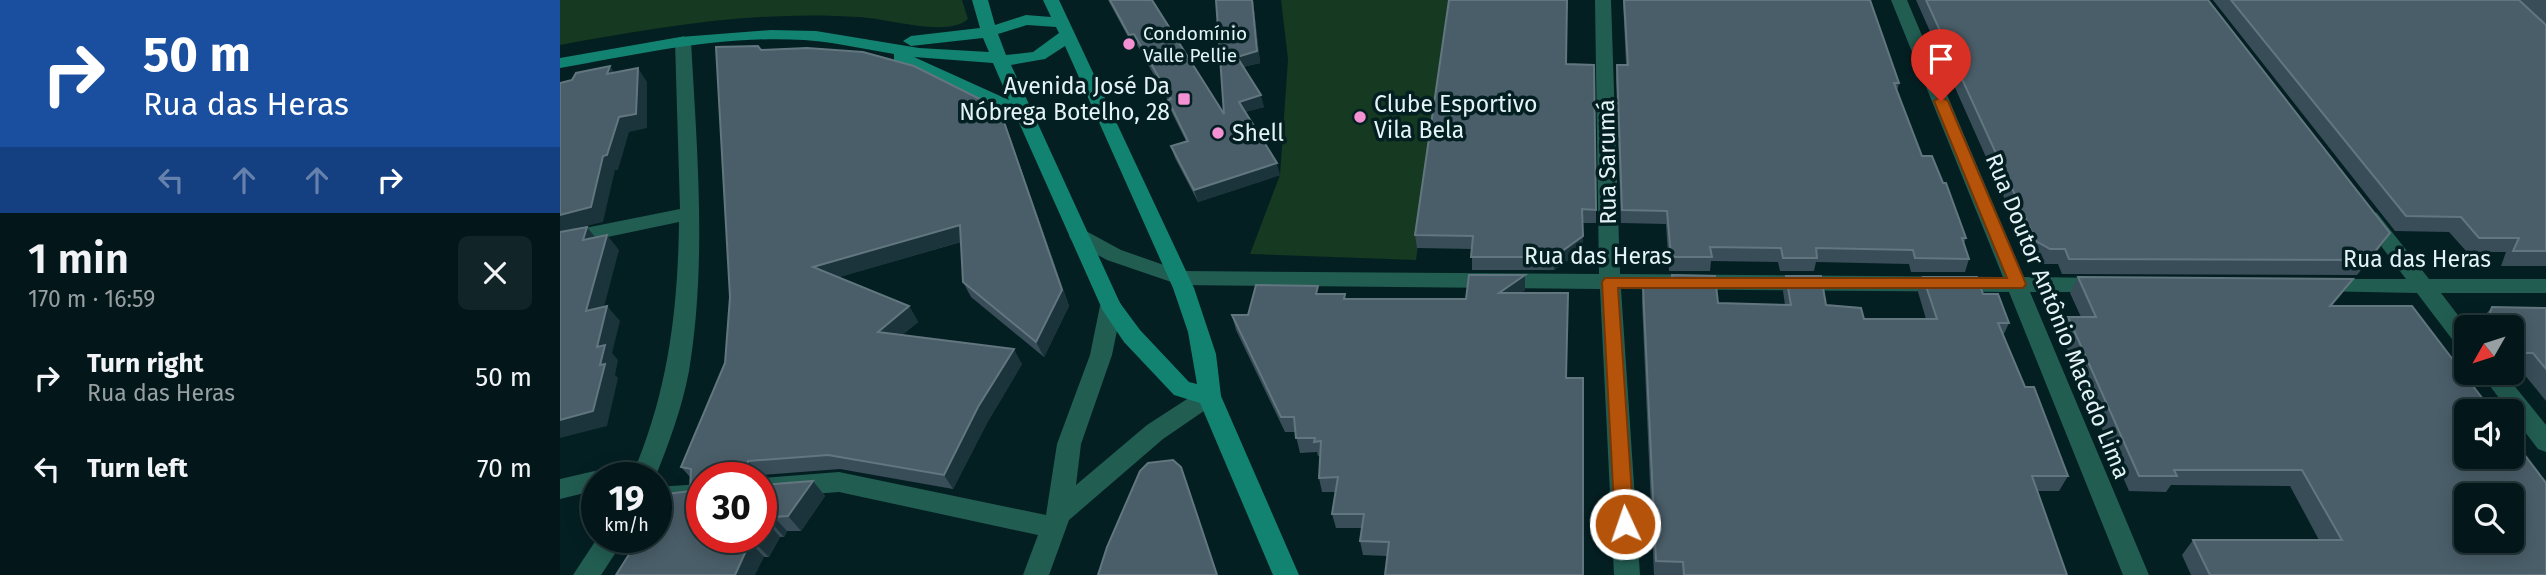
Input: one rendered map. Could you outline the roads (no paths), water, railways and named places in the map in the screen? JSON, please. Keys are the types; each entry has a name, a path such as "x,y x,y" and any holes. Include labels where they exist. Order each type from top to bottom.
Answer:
{"main road":[{"path":"980,0 999,58 1111,306 1132,336 1176,384 1182,389 1209,396"},
{"path":"1051,0 1109,118 1180,278 1210,374 1209,396 1286,575"},
{"path":"874,44 956,38 989,32 1026,20 1064,28"},
{"path":"560,63 683,41 802,35 895,49 1017,60 1039,55 1058,46 1064,28"},
{"path":"895,49 900,57 1024,113"}],"street":[{"name":"Rua Sarumá","path":"1603,0 1610,282 1628,575"},
{"name":"Rua Doutor Antônio Macedo Lima","path":"1899,0 2136,575"},
{"path":"649,462 675,388 687,287 690,214 683,41"},
{"path":"2355,198 2454,326"},
{"path":"560,240 690,214"},
{"name":"Rua das Heras","path":"1079,236 1114,255 1180,278 2120,285"},
{"name":"Rua das Heras","path":"2295,285 2546,286"},
{"path":"1036,575 1057,521 1069,444 1101,355 1111,306"},
{"path":"2501,385 2546,442"},
{"path":"1057,521 1155,432 1209,396"},
{"path":"777,487 839,482 1057,521"},
{"path":"560,489 581,484"},
{"path":"586,575 602,553"}],"place":[{"name":"Condomínio Valle Pellie","path":"1129,44"},
{"name":"Avenida José Da Nóbrega Botelho, 28","path":"1184,99"},
{"name":"Clube Esportivo Vila Bela","path":"1360,117"},
{"name":"Shell","path":"1218,133"}]}
